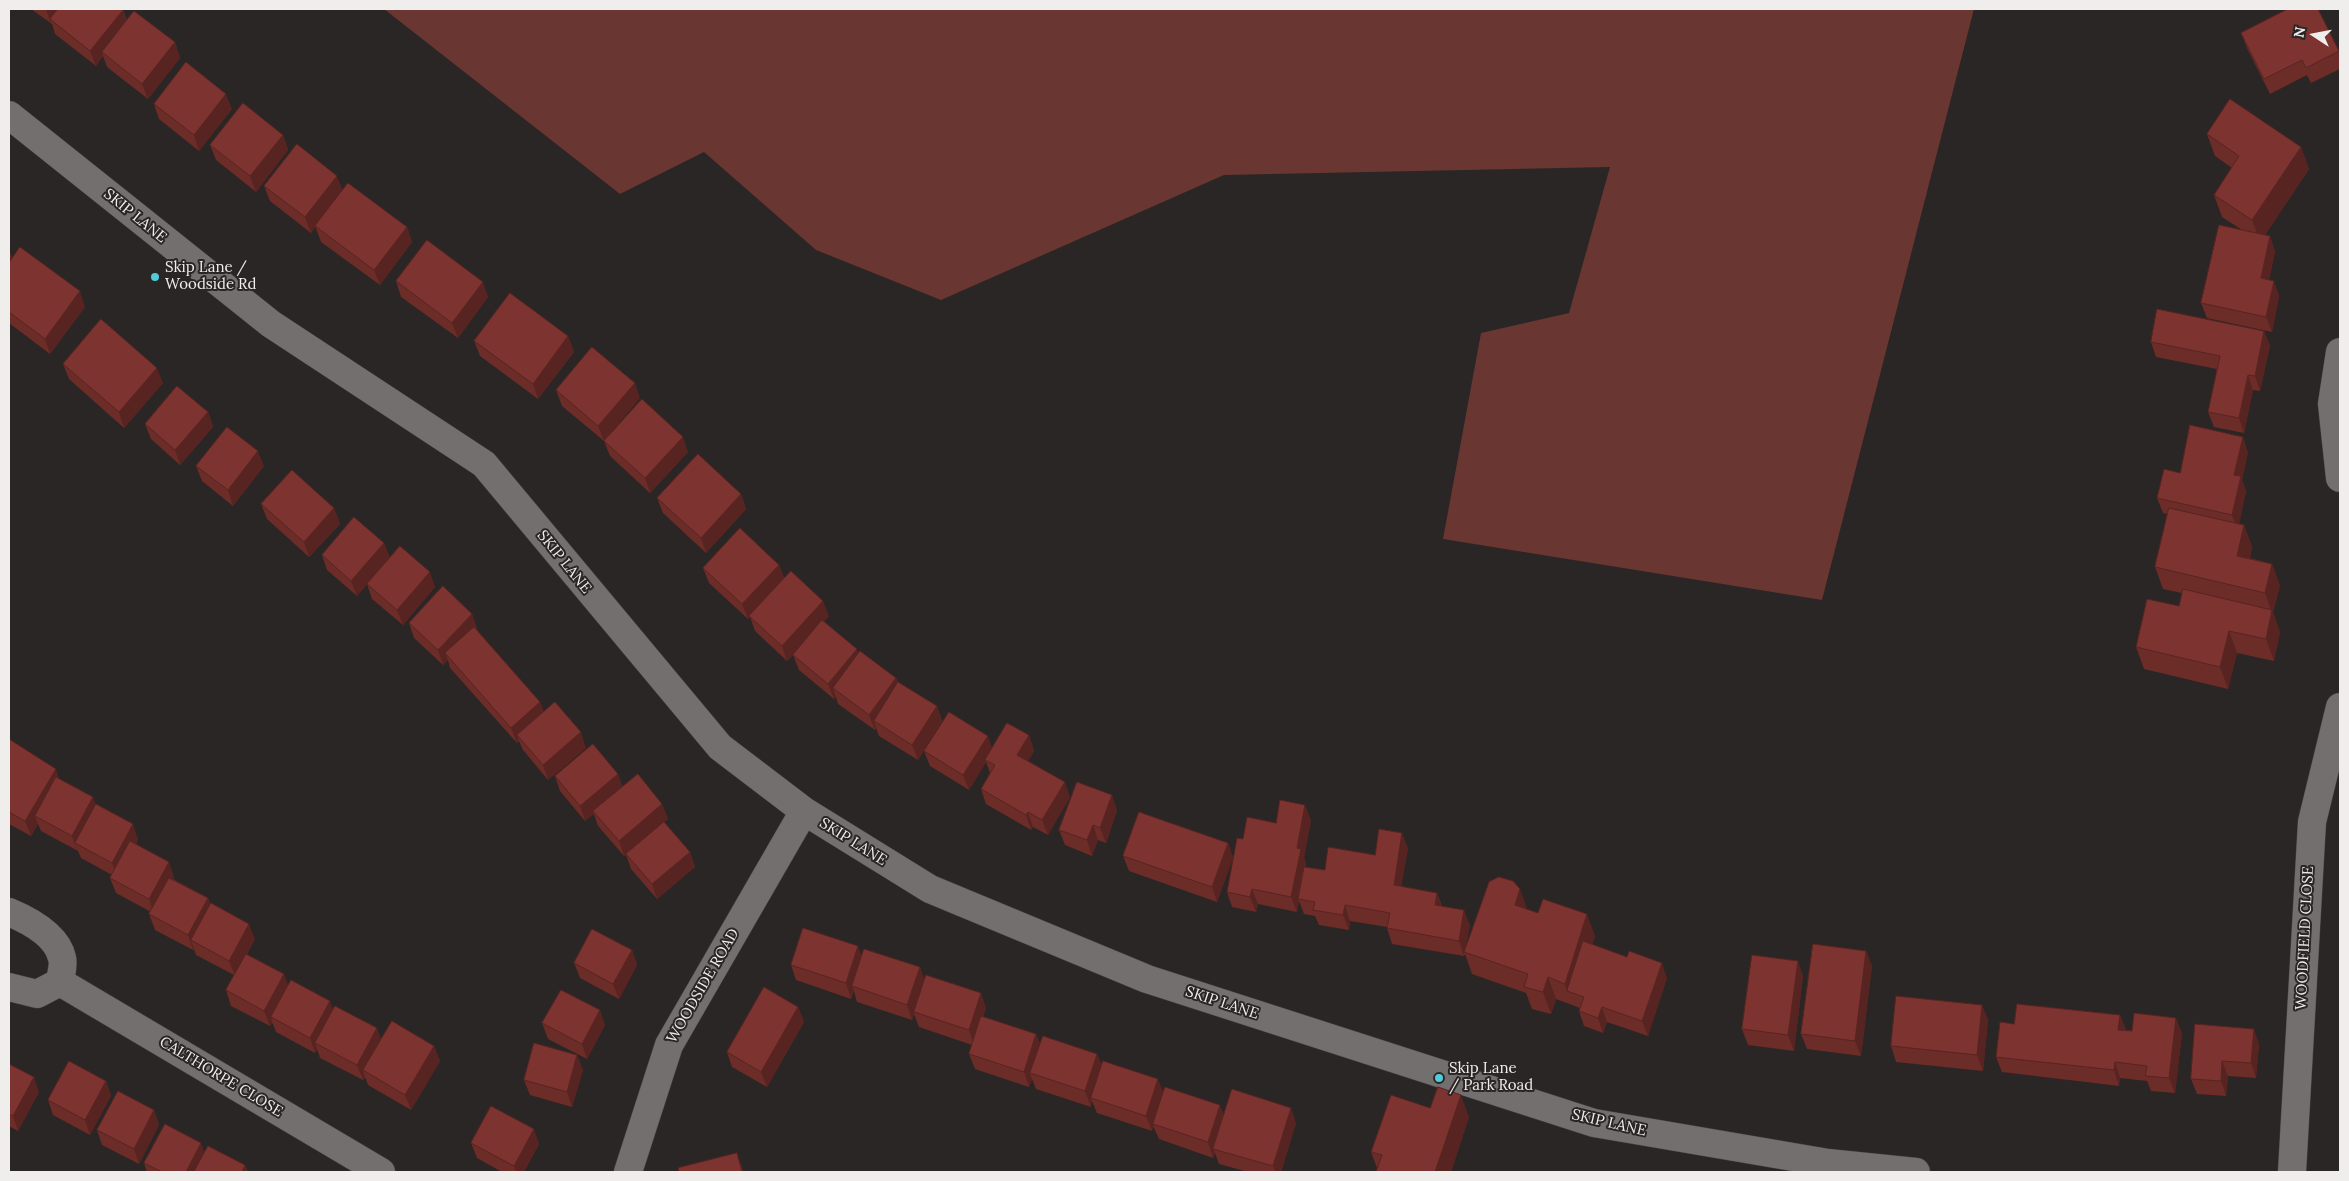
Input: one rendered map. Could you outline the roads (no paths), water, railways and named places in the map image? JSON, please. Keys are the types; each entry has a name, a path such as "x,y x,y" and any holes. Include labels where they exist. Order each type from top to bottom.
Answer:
{"street":[{"name":"SKIP LANE","path":"9,115 271,324 484,464 720,747 804,811 930,889 1147,978 1594,1123 1828,1163 1916,1172"},
{"path":"2340,352 2332,404 2340,478"},
{"name":"WOODFIELD CLOSE","path":"2292,1172 2312,822 2340,708"},
{"name":"WOODSIDE ROAD","path":"628,1172 669,1045 804,811"},
{"path":"9,912 45,932 55,944 62,958 60,982 37,994 9,987"},
{"name":"CALTHORPE CLOSE","path":"60,982 381,1172"}],"place":[{"name":"Skip Lane / Woodside Rd","path":"155,277"},
{"name":"Skip Lane / Park Road","path":"1439,1078"}]}
